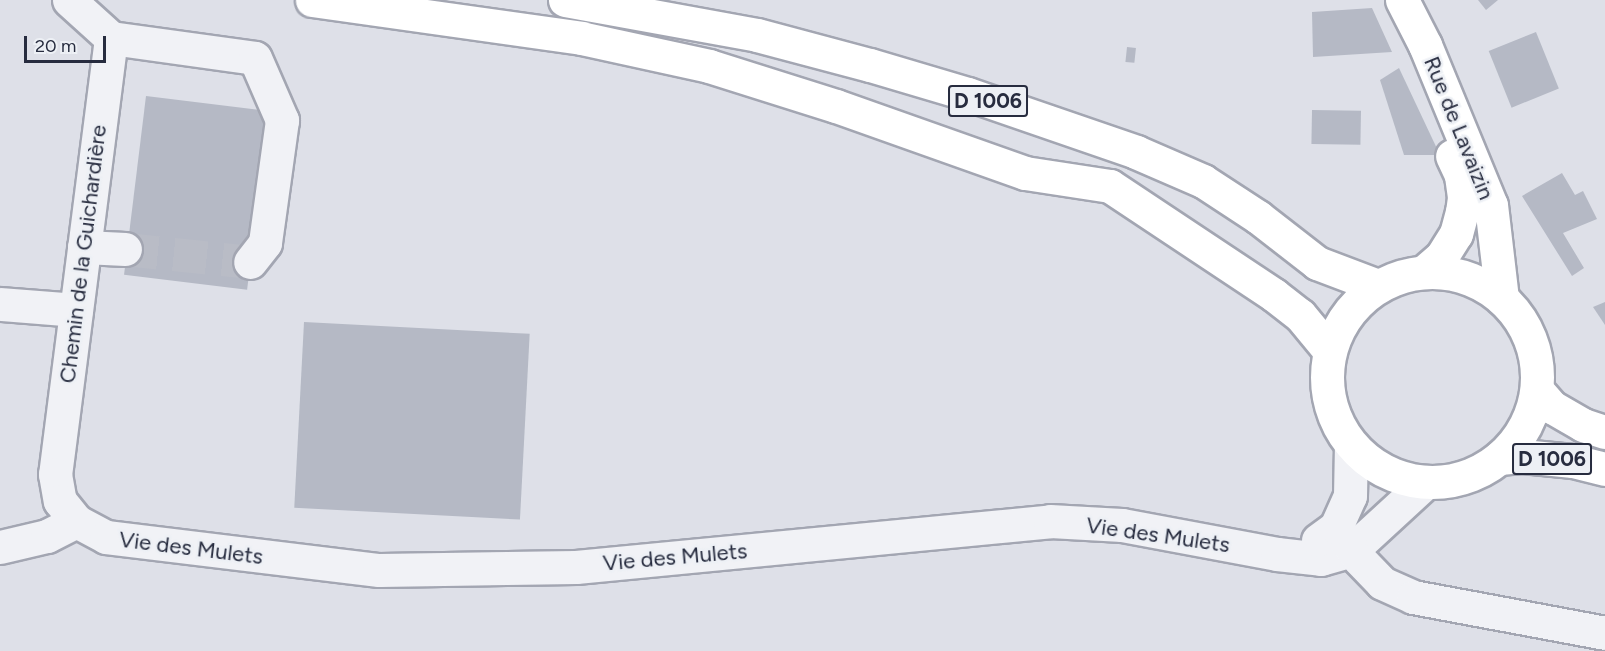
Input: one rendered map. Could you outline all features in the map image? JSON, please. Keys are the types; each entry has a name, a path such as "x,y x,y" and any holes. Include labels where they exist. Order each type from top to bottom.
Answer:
{"main road":[{"name":"D 1006","path":"312,0 581,38 709,66 836,106 1025,173 1110,186 1274,295 1300,315 1329,351"},
{"name":"D 1006","path":"565,0 756,35 870,65 968,94 1136,152 1203,181 1258,217 1317,263 1378,286"},
{"name":"Rue de Lavaizin","path":"1392,0 1407,54 1461,175 1464,197 1456,234 1442,256 1425,272"},
{"name":"Rue de Lavaizin","path":"1402,0 1425,45 1491,205 1502,298"},
{"path":"1425,272 1453,273 1479,282 1502,298 1519,317 1530,339 1537,364 1537,390 1526,423 1517,439 1499,458 1477,472 1452,480 1426,482 1398,477 1372,464 1351,445 1337,424 1329,400 1326,376 1329,351 1340,325 1356,303 1378,286 1401,276 1425,272"},
{"name":"D 1006","path":"1537,390 1552,406 1583,425 1605,432"},
{"name":"D 1006","path":"1499,458 1522,456 1573,461 1605,469"}],"street":[{"path":"69,0 111,38 255,58 282,120 265,243 250,262"},
{"name":"Chemin de la Guichardière","path":"76,521 60,501 55,474 111,38"},
{"path":"84,247 125,249"},
{"path":"0,304 76,310"},
{"path":"1351,445 1353,468 1344,538 1382,583 1413,597 1605,633"},
{"name":"Vie des Mulets","path":"76,521 106,537 379,570 576,567 1050,521 1122,525 1277,554 1321,559 1344,538 1426,482"},
{"path":"0,547 47,536 76,521"}],"building":[{"path":"1478,0 1498,0 1486,10"},
{"path":"1372,8 1392,52 1313,57 1312,12"},
{"path":"1536,32 1559,89 1512,108 1489,51"},
{"path":"1127,47 1136,48 1134,63 1125,62"},
{"path":"1399,68 1440,155 1404,155 1380,80"},
{"path":"146,96 269,111 247,290 124,275"},
{"path":"1312,110 1361,111 1360,145 1311,144"},
{"path":"1562,173 1575,195 1583,191 1597,219 1563,233 1584,268 1572,276 1522,196"},
{"path":"1605,302 1605,325 1593,307"},
{"path":"304,322 530,334 520,520 294,508"}],"tunnel":[{"path":"125,249 250,262"}]}
